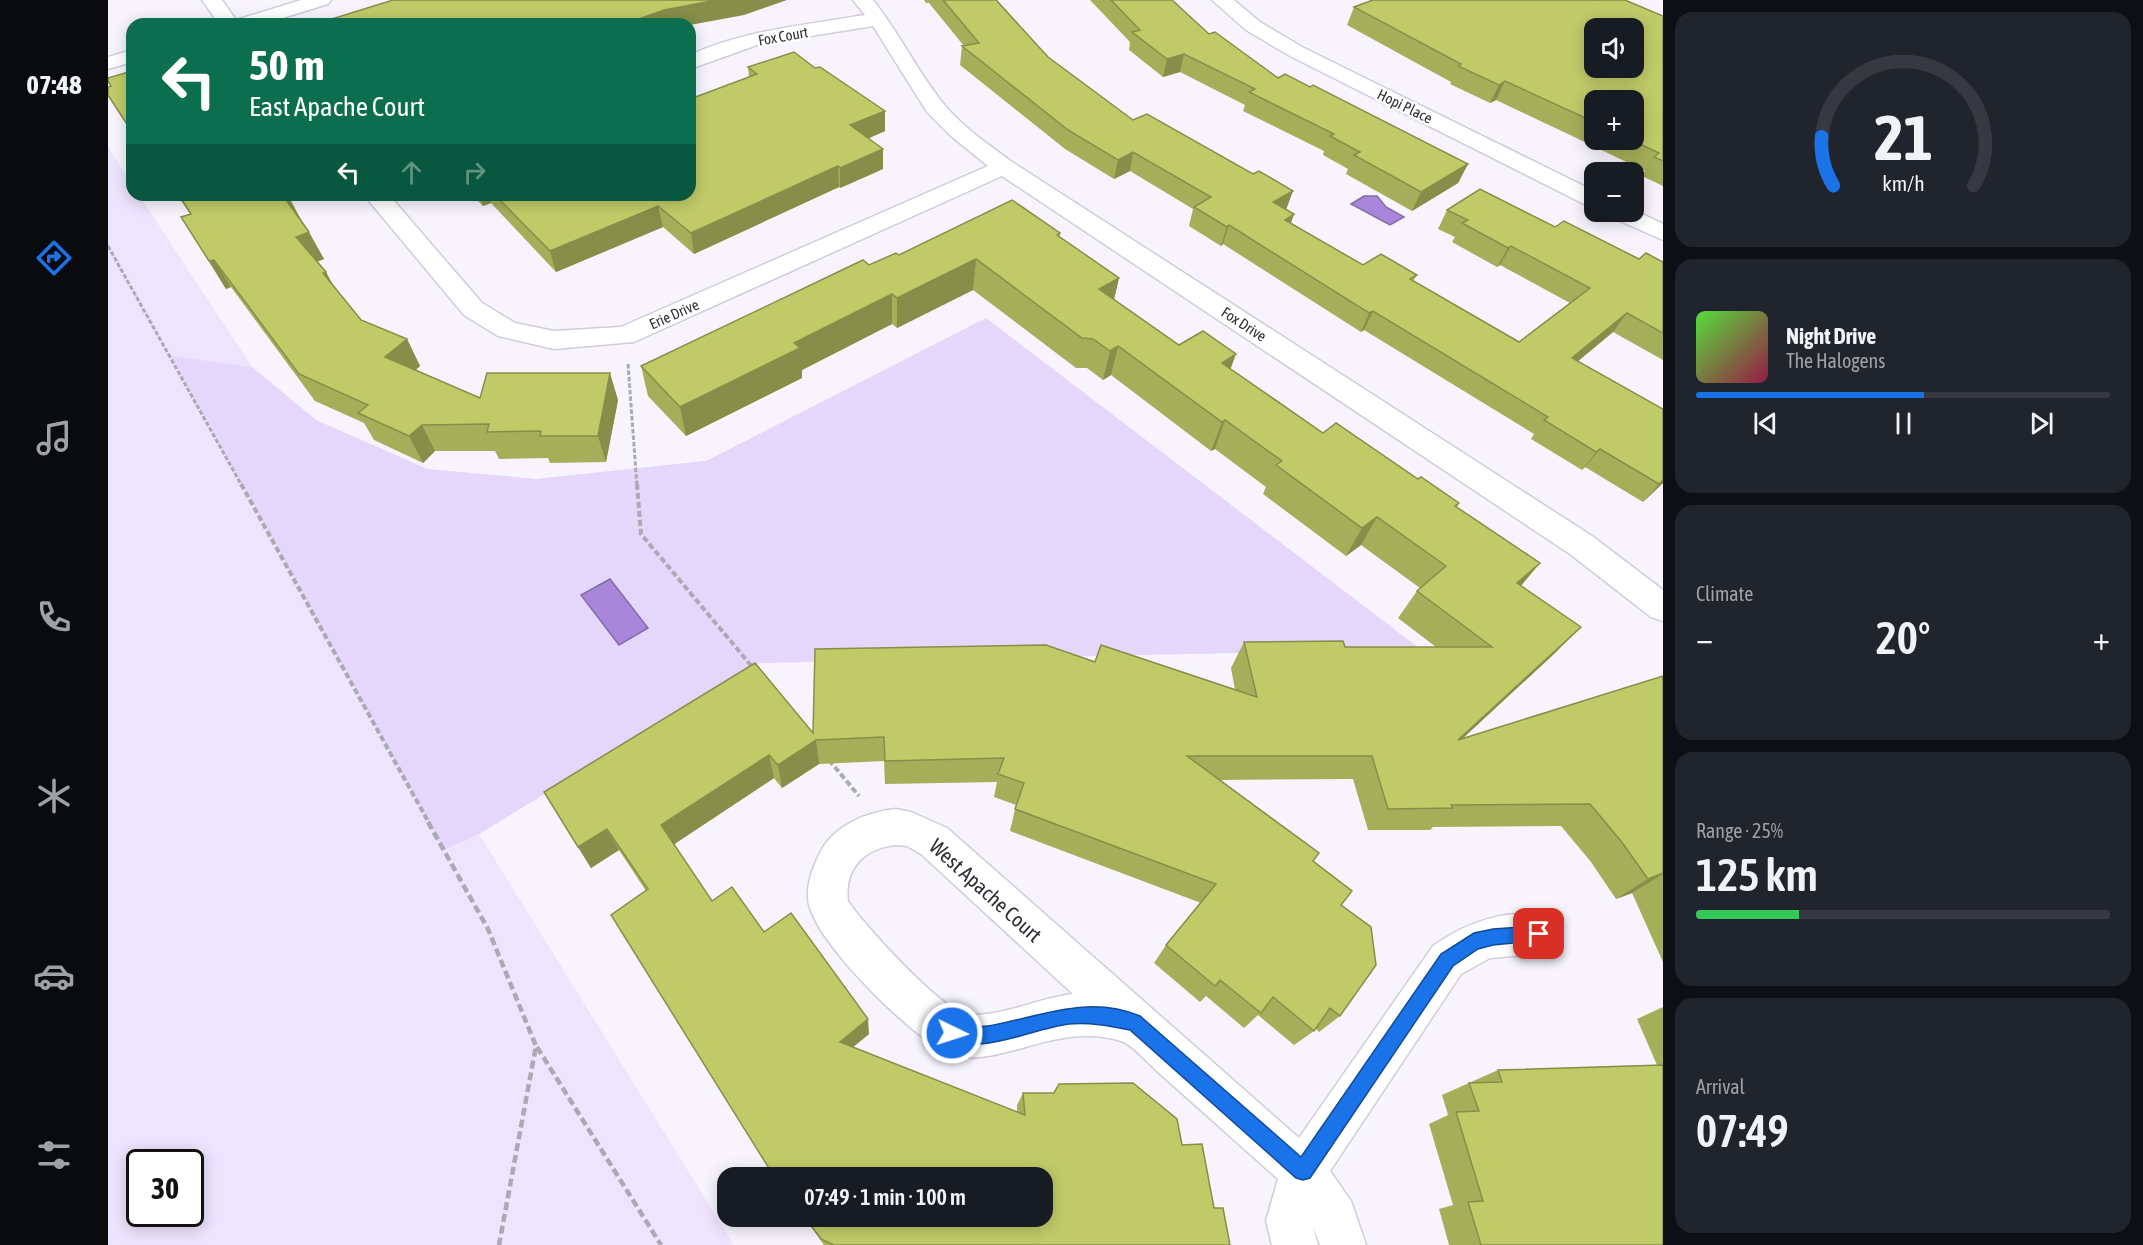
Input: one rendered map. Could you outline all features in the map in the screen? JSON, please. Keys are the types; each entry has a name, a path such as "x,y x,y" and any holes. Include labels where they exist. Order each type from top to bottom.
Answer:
{"street":[{"path":"212,0 225,18"},
{"path":"262,18 321,0"},
{"name":"Hopi Place","path":"1222,0 1253,26 1297,52 1584,195"},
{"name":"Fox Court","path":"696,60 710,53 871,10"},
{"name":"Fox Drive","path":"871,10 935,106 954,127 1004,167 1581,545 1663,608"},
{"path":"108,63 126,58"},
{"name":"Erie Drive","path":"381,201 473,309 507,330 554,340 625,336 1004,167"},
{"path":"1640,222 1663,233"},
{"name":"West Apache Court","path":"1134,1022 1100,1016 1070,1015 987,1034 966,1036 952,1033 932,1018 842,927 830,906 826,886 834,865 843,851 857,839 877,829 897,826 917,831 934,841 1303,1171 1335,1217 1343,1245"},
{"path":"1295,1245 1289,1221 1303,1171 1447,960 1474,942 1493,937 1539,934"}],"path":[{"path":"108,246 488,929 536,1046 661,1245"},
{"path":"625,336 641,534 760,677"},
{"path":"828,758 872,812 877,829"},
{"path":"499,1245 536,1046"}],"shaded area":[{"path":"108,147 126,175 126,201 143,201 252,367 316,420 427,469 536,479 706,461 986,318 1420,649 759,663 479,834 717,1218 717,1227 723,1227 734,1245 108,1245"},
{"path":"1364,196 1377,196 1386,207 1404,217 1390,225 1351,204"},
{"path":"986,318 1420,649 760,663 479,834 444,850 171,356 252,367 316,420 427,469 536,479 706,461"},
{"path":"610,579 648,628 619,645 581,595"}],"building":[{"path":"393,0 717,0 664,10 642,18 335,18"},
{"path":"943,0 996,0 1048,57 1133,120 1147,114 1253,174 1259,171 1293,191 1273,202 1294,214 1285,220 1363,265 1381,254 1417,275 1410,279 1519,342 1590,288 1462,223 1468,220 1447,210 1480,189 1555,227 1564,221 1639,259 1646,253 1663,262 1663,333 1627,313 1572,358 1663,409 1663,480 1659,484 1600,449 1596,452 1544,420 1548,417 1373,311 1369,313 1229,225 1227,227 1194,207 1211,197 1133,152 1118,160 1068,130 962,46 979,43"},
{"path":"1111,0 1172,0 1209,34 1215,32 1278,78 1285,74 1310,87 1313,85 1468,164 1421,192 1354,155 1360,152 1330,136 1334,134 1249,92 1255,89 1184,54 1167,59 1132,32 1140,30"},
{"path":"1373,0 1625,0 1663,16 1663,161 1654,157 1659,153 1644,146 1644,90 1584,90 1584,117 1505,81 1499,85 1458,66 1461,64 1354,7"},
{"path":"794,52 815,68 820,67 885,111 850,125 883,149 840,168 838,166 691,233 658,206 550,251 501,201 696,201 696,97 757,74 748,67"},
{"path":"126,73 126,123 108,95 108,87 111,86 108,78"},
{"path":"1012,200 1119,278 1099,289 1179,345 1203,331 1236,354 1222,363 1323,433 1336,423 1418,479 1421,477 1459,503 1455,506 1540,563 1517,583 1581,627 1458,740 1663,676 1663,873 1648,879 1621,841 1590,804 1451,805 1453,808 1388,809 1372,756 1187,756 1319,853 1313,861 1352,891 1341,905 1371,927 1376,965 1340,1016 1330,1008 1314,1031 1273,997 1261,1013 1220,980 1215,986 1166,945 1216,884 1015,809 1024,783 998,774 1004,758 885,761 884,737 816,740 778,765 769,755 661,825 712,901 732,887 764,932 791,913 868,1019 840,1042 1025,1115 1023,1093 1054,1093 1059,1084 1133,1083 1177,1119 1182,1145 1202,1144 1214,1208 1223,1208 1230,1245 834,1245 821,1239 812,1227 1053,1227 1053,1167 768,1167 611,915 648,889 607,829 578,847 544,792 755,663 813,733 815,649 1046,645 1095,662 1101,645 1257,697 1244,642 1343,641 1345,647 1492,647 1417,591 1446,566 1377,517 1362,528 1276,465 1282,461 1225,420 1222,422 1118,346 1110,351 1093,339 1082,338 976,259 897,298 892,294 794,343 800,348 680,407 641,366 863,260 869,265 896,253 899,255"},
{"path":"183,201 287,201 309,232 296,237 326,272 323,273 361,320 407,339 385,357 480,398 487,373 610,373 598,436 540,436 541,431 487,432 489,424 422,425 409,436 358,413 368,405 299,374 214,260 209,261 181,217 191,214"},
{"path":"1663,1065 1663,1245 1481,1245 1468,1202 1483,1201 1456,1112 1479,1111 1469,1083 1502,1082 1498,1070"}],"route":[{"path":"952,1033 966,1036 987,1034 1070,1015 1100,1016 1134,1022 1303,1171 1447,960 1474,942 1493,937 1539,934"}]}
